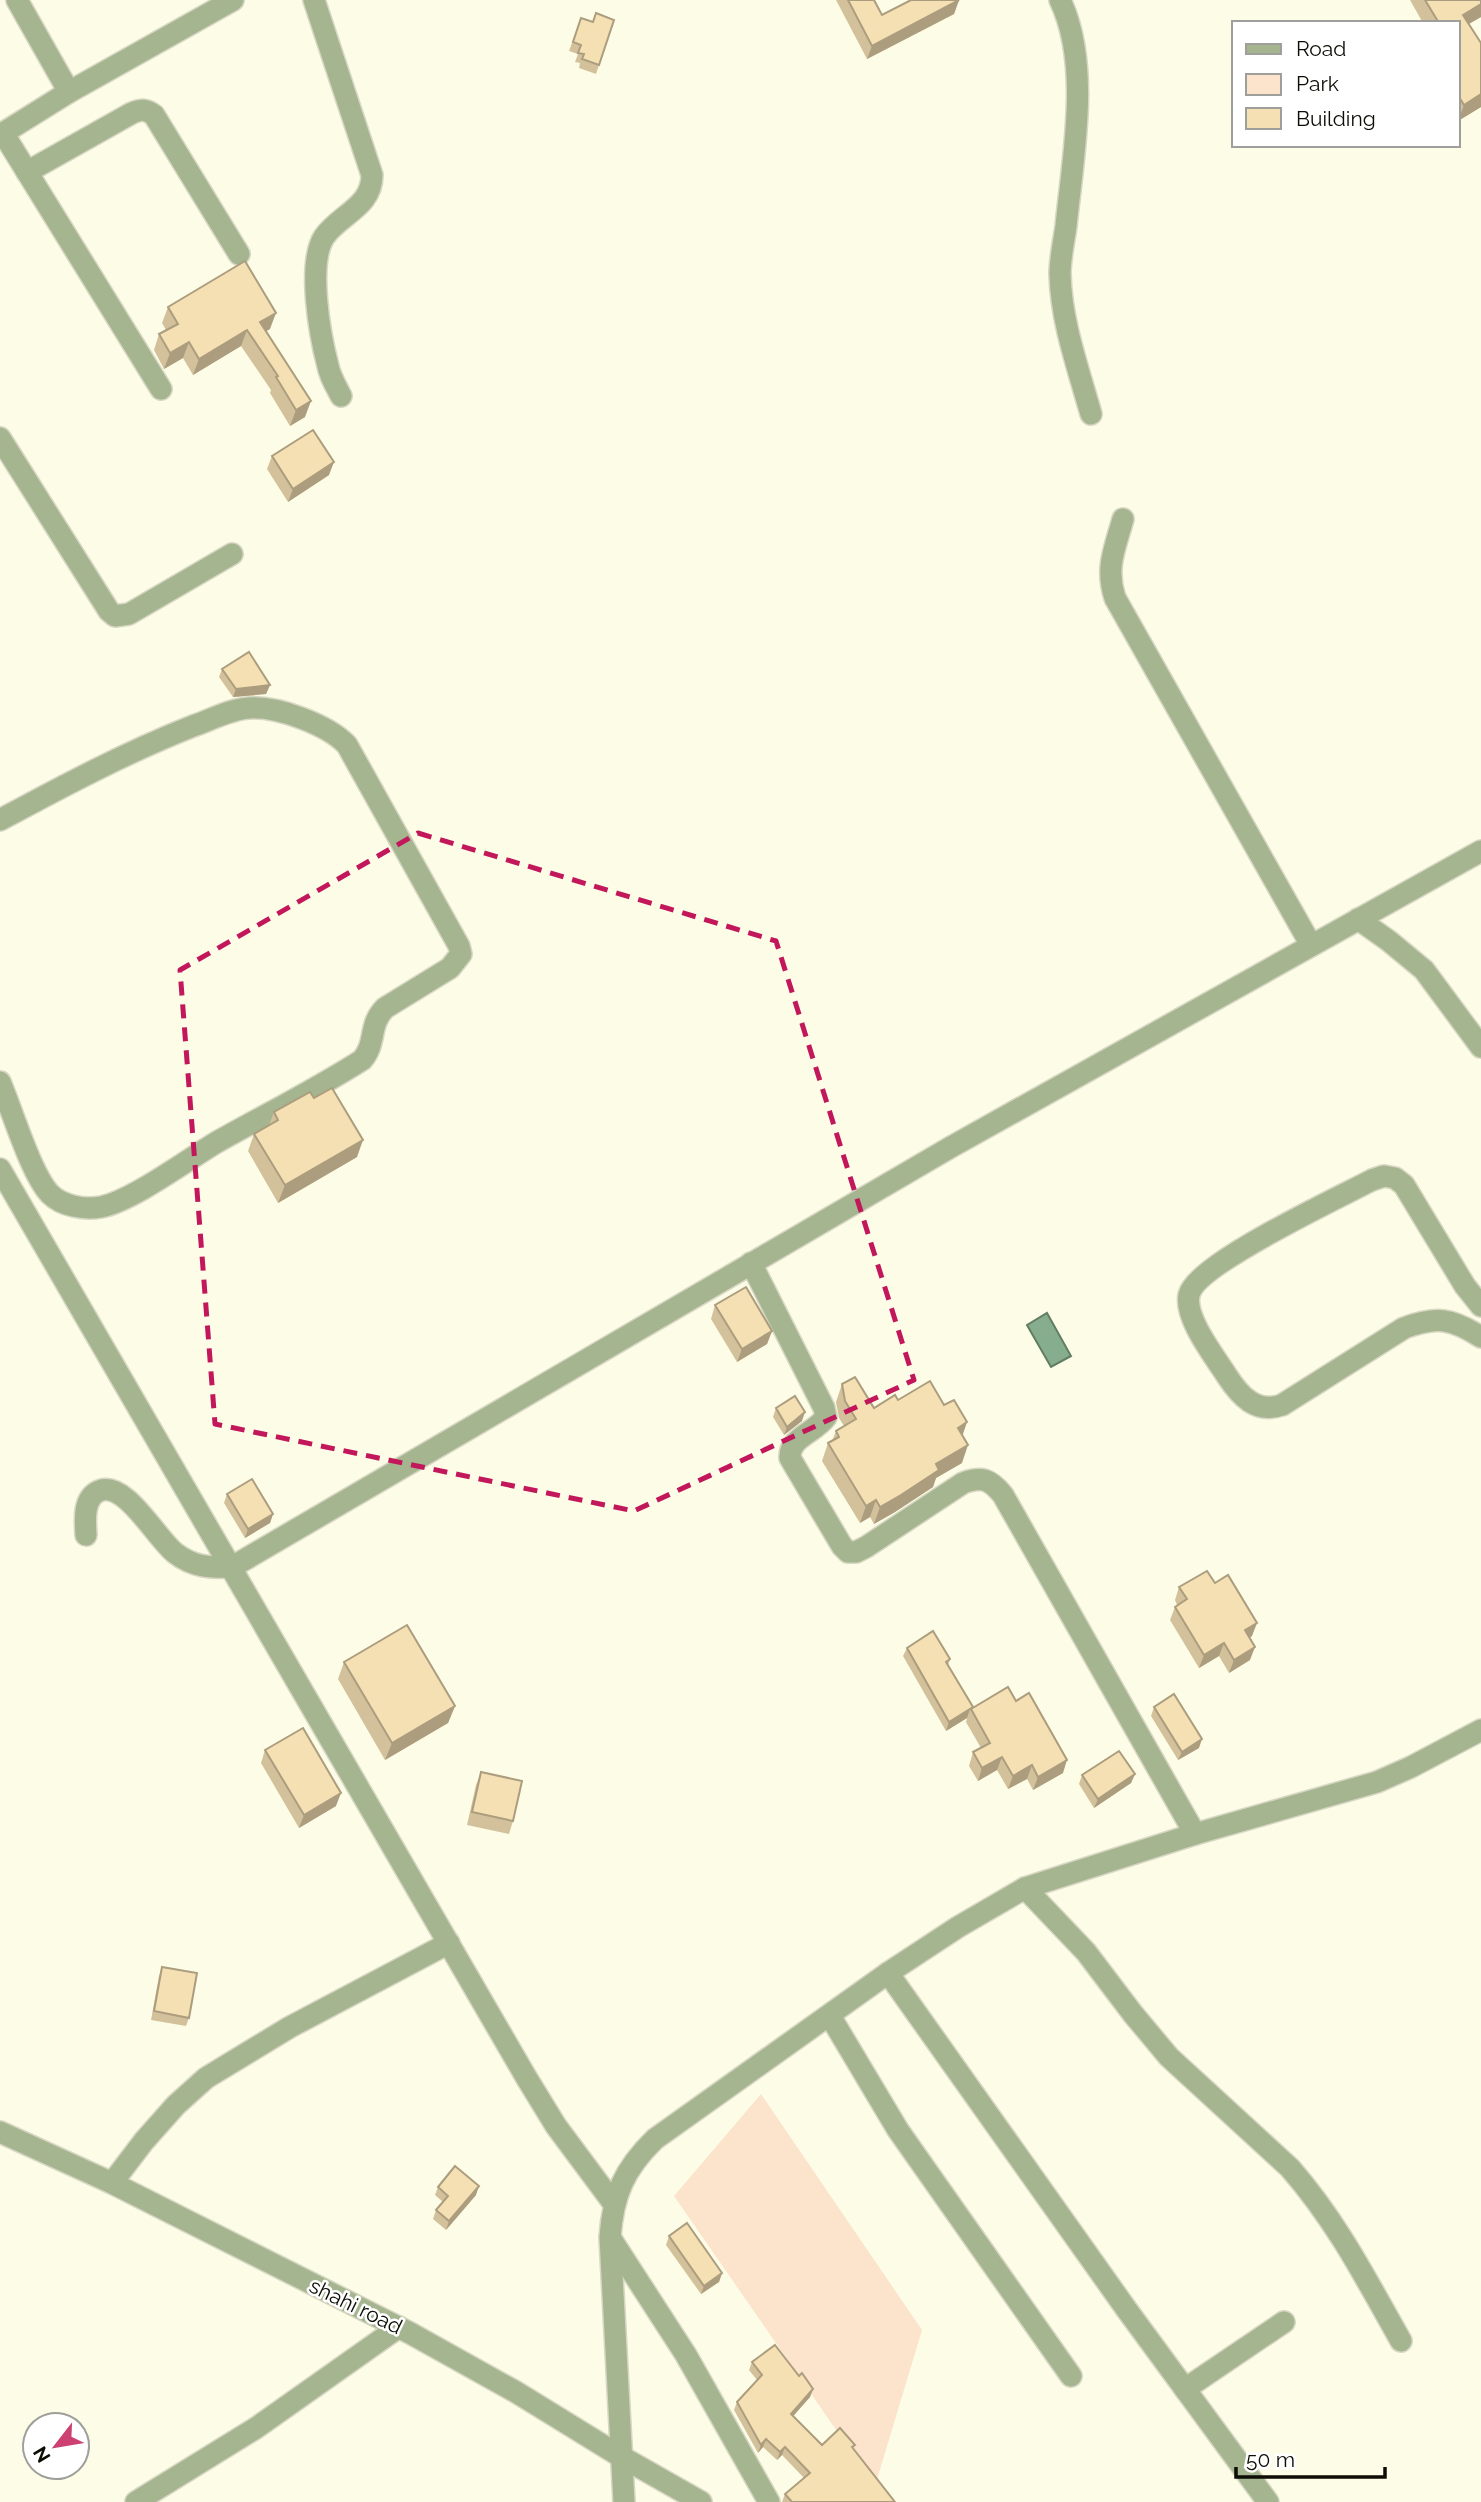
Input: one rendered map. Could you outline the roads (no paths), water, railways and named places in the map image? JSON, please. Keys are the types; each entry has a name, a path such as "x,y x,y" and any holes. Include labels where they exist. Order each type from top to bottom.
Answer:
{"street":[{"path":"17,0 69,92"},
{"path":"161,388 2,134 69,92 233,0"},
{"path":"314,0 372,175 368,196 334,225 317,252 322,334 328,369 341,396"},
{"path":"1060,0 1076,50 1078,83 1060,273 1066,326 1091,414"},
{"path":"27,172 132,113 148,110 154,115 239,254"},
{"path":"0,438 109,611 115,616 129,614 232,554"},
{"path":"1123,519 1110,568 1110,582 1115,598 1311,945"},
{"path":"0,820 153,742 228,713 249,708 284,713 327,728 347,745 460,946 461,954 450,968 385,1008 378,1016 373,1029 370,1051 362,1060 217,1142 119,1202 83,1208 63,1203 51,1194 37,1173 0,1082"},
{"path":"86,1535 89,1499 102,1489 113,1489 129,1501 161,1540 181,1557 207,1569 232,1567 1093,1066 1481,851"},
{"path":"1358,919 1424,970 1481,1047"},
{"path":"0,1168 9,1200 232,1567 556,2126 614,2204"},
{"path":"1481,1306 1465,1286 1411,1195 1395,1178 1384,1177 1372,1180 1236,1253 1194,1283 1188,1297 1191,1316 1234,1387 1244,1399 1269,1409 1282,1405 1404,1328 1425,1320 1442,1319 1481,1337"},
{"path":"751,1263 824,1408 826,1417 822,1423 793,1443 789,1449 790,1458 842,1546 848,1552 856,1552 866,1547 963,1483 984,1478 994,1484 1003,1495 1195,1834"},
{"path":"624,2502 610,2237 614,2204 621,2182 641,2153 655,2140 888,1973 958,1927 1025,1888 1195,1834 1377,1782 1481,1730"},
{"path":"1025,1888 1086,1952 1169,2057 1290,2168 1308,2188 1341,2234 1401,2341"},
{"path":"112,2183 176,2105 206,2078 290,2027 449,1943"},
{"path":"888,1973 1268,2502"},
{"path":"830,2016 898,2130 1071,2376"},
{"name":"shahi road","path":"0,2132 112,2183 399,2327 516,2392 701,2502"},
{"path":"610,2237 686,2355 769,2502"},
{"path":"1185,2389 1284,2322"},
{"path":"136,2502 256,2428 399,2327"}]}
